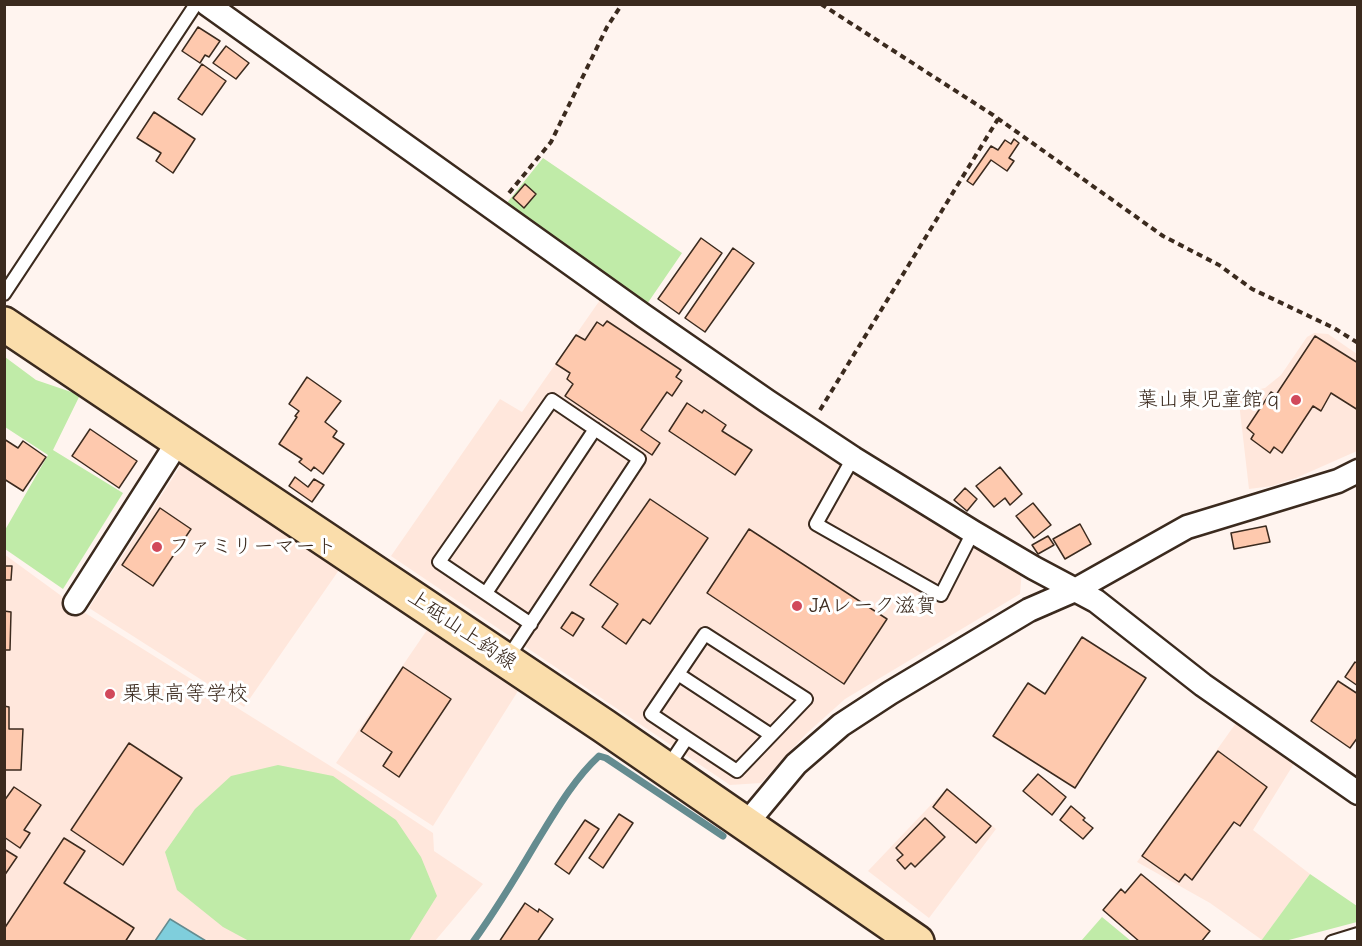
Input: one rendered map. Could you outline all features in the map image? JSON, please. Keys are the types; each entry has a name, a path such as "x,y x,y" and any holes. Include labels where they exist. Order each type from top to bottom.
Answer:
{"main road":[{"name":"上砥山上鈎線","path":"4,324 506,660 917,942"}],"street":[{"path":"207,4 654,323 853,458 973,532 1096,601 1203,686 1358,793"},
{"path":"75,603 179,440"},
{"path":"746,824 796,764 841,725 1029,610 1075,591 1187,527 1338,481 1358,471"}],"lane":[{"path":"4,294 196,4"},
{"path":"506,660 531,624 639,459 552,400 439,562 531,624"},
{"path":"486,594 595,429"},
{"path":"853,458 816,524 941,595 973,532"},
{"path":"705,634 806,699 737,771 651,714 678,674 705,634"},
{"path":"678,674 771,735"},
{"path":"667,769 687,738"},
{"path":"1332,942 1358,934"}],"path":[{"path":"495,210 551,142 607,27 622,4"},
{"path":"821,4 998,119 1163,236 1219,265 1252,289 1334,328 1358,343"},
{"path":"809,429 998,119"}],"shaded area":[{"path":"600,300 696,369 799,437 1022,569 1020,594 845,699 806,734 761,783 730,785 391,556 500,399 522,412"},
{"path":"1314,333 1328,334 1357,354 1357,451 1296,478 1272,486 1249,489 1238,394 1265,388 1281,375 1307,337"},
{"path":"181,465 339,570 244,707 89,608"},
{"name":"栗東高等学校","path":"4,554 82,611 348,777 433,833 434,851 483,884 435,941 5,941"},
{"path":"427,630 518,691 433,826 336,763"},
{"path":"1236,723 1295,762 1253,830 1310,874 1262,940 1210,903 1137,862"},
{"path":"947,788 996,829 929,918 868,871"}],"green space":[{"path":"543,158 682,253 647,304 506,204"},
{"path":"5,357 36,380 80,395 53,450 123,493 63,589 5,549 5,530 48,455 5,427"},
{"path":"278,765 333,776 396,820 421,857 437,896 409,941 249,941 223,927 177,890 165,852 195,809 231,776"},
{"path":"1310,874 1357,906 1357,922 1285,941 1261,941"},
{"path":"1102,917 1131,941 1081,941"}],"water":[{"path":"170,919 206,941 155,941"}],"building":[{"path":"198,27 220,41 209,57 205,55 200,63 182,51"},
{"path":"226,46 249,63 236,79 213,63"},
{"path":"202,64 226,81 202,115 178,99"},
{"path":"154,112 195,139 173,173 156,161 161,153 137,138"},
{"path":"1014,139 1019,143 1009,158 1014,161 1007,171 991,160 973,185 967,181 991,146 998,150 1005,140 1011,144"},
{"path":"525,184 536,194 524,208 513,198"},
{"path":"701,238 722,253 679,314 658,299"},
{"path":"733,248 754,263 705,332 685,318"},
{"path":"607,321 681,370 676,377 682,381 672,396 667,392 641,430 660,443 652,455 565,396 573,384 567,379 570,373 556,364 576,335 585,340 597,322 603,326"},
{"name":"葉山東児童館ｑ","path":"1315,336 1358,363 1358,410 1331,393 1321,411 1313,406 1282,453 1274,447 1270,453 1251,439 1254,434 1247,428 1271,392 1276,395"},
{"path":"307,377 341,401 325,422 337,431 333,437 344,444 323,474 314,467 311,471 299,462 302,459 279,444 299,411 289,404"},
{"path":"687,403 702,413 704,410 726,425 722,431 752,450 735,475 669,431"},
{"path":"90,429 137,461 119,488 72,456"},
{"path":"4,439 18,448 23,441 46,457 23,491 4,479"},
{"path":"1000,467 1022,494 1010,505 1005,498 994,507 976,486"},
{"path":"295,477 308,487 314,479 324,485 312,502 289,486"},
{"path":"965,488 977,499 967,511 954,500"},
{"path":"650,499 708,538 650,624 643,619 626,644 602,627 618,604 590,585"},
{"path":"1033,503 1051,525 1034,538 1016,516"},
{"name":"ファミリーマート","path":"160,508 191,529 153,586 122,565"},
{"path":"1080,524 1091,544 1065,559 1053,539"},
{"path":"1266,526 1270,542 1234,549 1231,533"},
{"name":"JAレーク滋賀","path":"749,529 887,619 844,684 707,593"},
{"path":"1048,536 1054,545 1038,554 1032,545"},
{"path":"4,566 12,566 11,580 4,580"},
{"path":"4,611 11,612 10,650 4,650"},
{"path":"572,612 584,619 573,636 561,628"},
{"path":"1082,637 1146,678 1075,788 993,736 1028,683 1045,694"},
{"path":"1355,662 1358,664 1358,686 1345,677"},
{"path":"403,667 451,699 399,777 383,766 392,752 361,731"},
{"path":"1338,681 1358,694 1358,737 1350,748 1311,721"},
{"path":"4,706 9,707 9,729 23,729 21,770 4,770"},
{"path":"129,743 182,778 123,865 71,830"},
{"path":"1218,751 1267,787 1240,826 1234,822 1192,880 1185,874 1179,882 1142,856"},
{"path":"1038,774 1066,797 1052,815 1023,791"},
{"path":"14,787 41,805 24,830 30,833 20,848 4,837 4,801"},
{"path":"947,789 991,826 976,843 933,807"},
{"path":"1071,806 1093,828 1083,839 1060,820"},
{"path":"619,814 633,823 603,868 589,858"},
{"path":"925,818 945,837 915,867 911,863 905,869 897,860 903,855 896,848"},
{"path":"585,820 599,829 569,874 555,864"},
{"path":"64,838 85,851 64,883 134,928 125,942 4,942 4,929"},
{"path":"4,849 17,857 4,876"},
{"path":"1141,874 1210,931 1201,942 1140,942 1103,910 1121,889 1125,893"},
{"path":"525,903 553,919 537,942 499,942"}],"waterway":[{"path":"473,942 564,798 599,756 606,758 723,836"}],"place":[{"name":"葉山東児童館ｑ","path":"1296,400"},
{"name":"ファミリーマート","path":"157,547"},
{"name":"JAレーク滋賀","path":"797,606"},
{"name":"栗東高等学校","path":"110,694"}]}
